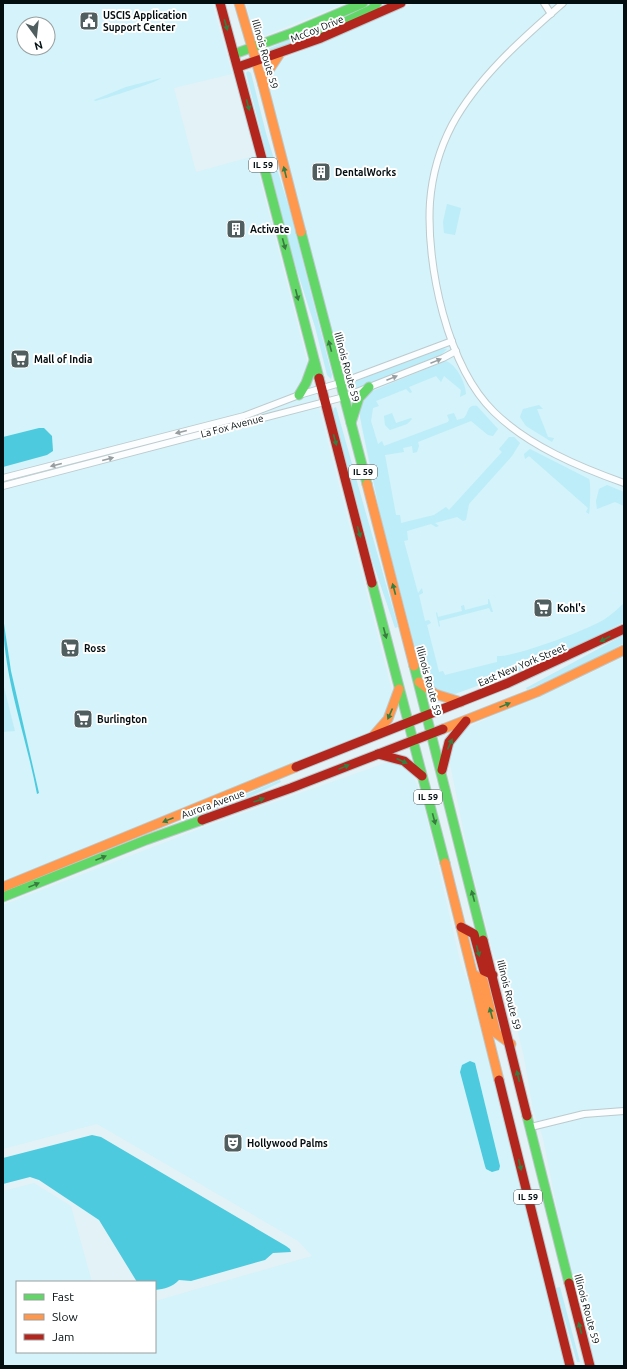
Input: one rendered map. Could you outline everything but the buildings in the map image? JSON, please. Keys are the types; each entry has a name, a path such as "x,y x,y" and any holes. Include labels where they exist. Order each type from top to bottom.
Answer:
{"main road":[{"name":"IL 59","path":"220,3 462,927 570,1366"},
{"name":"Illinois Route 59","path":"239,3 263,85 419,682 511,1044 563,1264 590,1366"},
{"name":"McCoy Drive","path":"234,54 363,3"},
{"path":"290,52 341,23 372,9 377,3"},
{"name":"McCoy Drive","path":"238,67 290,52 401,3"},
{"path":"263,85 269,70 279,55"},
{"path":"298,395 306,383 314,361"},
{"path":"351,425 359,398 369,387"},
{"name":"East New York Street","path":"427,716 564,659 624,629"},
{"path":"432,734 560,682 624,650"},
{"path":"419,682 435,694 461,702"},
{"path":"373,737 388,719 399,688"},
{"name":"Aurora Avenue","path":"3,887 427,716"},
{"path":"441,772 449,742 466,720"},
{"name":"Aurora Avenue","path":"3,898 146,840 291,788 432,734"},
{"path":"378,754 404,761 422,776"},
{"name":"IL 59","path":"462,927 474,934 484,971 493,975"},
{"name":"IL 59","path":"473,974 483,980 496,1034 511,1044"}],"street":[{"path":"544,3 551,14"},
{"path":"562,3 524,38 475,90 452,125 441,150 430,201 429,229 436,286 456,351 478,393 493,411 510,426 558,455 602,475 624,483"},
{"name":"La Fox Avenue","path":"3,478 244,416 298,395 340,383 452,341"},
{"name":"La Fox Avenue","path":"3,486 344,397 443,358 456,351"},
{"path":"531,1127 584,1114 624,1111"}],"shaded area":[{"path":"3,3 212,3 232,74 174,88 196,172 254,156 394,699 376,730 85,847 50,865 3,883 3,732 15,731 3,683"},
{"path":"246,3 346,3 256,39"},
{"path":"416,3 624,3 624,622 549,660 452,695 427,681 417,653 381,518 361,427 360,407 341,367 270,92 269,81 273,66 286,58"},
{"path":"372,4 295,46 262,55 261,52 265,50"},
{"path":"248,71 251,73 266,133 290,211 332,375 331,379 327,375 315,327 292,255 246,73"},
{"path":"161,78 151,83 100,100 94,100 126,87"},
{"path":"447,204 461,208 455,235 444,233 443,222"},
{"path":"440,348 447,349 441,355 353,390 348,387 349,384"},
{"path":"445,361 453,366 460,374 466,394 460,397 461,390 444,376 441,382 436,376 409,387 412,392 410,393 406,389 376,401 379,406 373,408 371,421 378,444 382,441 384,446 448,422 449,420 447,415 454,413 457,420 464,418 471,406 477,406 498,429 493,436 488,435 471,421 418,442 419,446 417,452 413,453 412,446 403,448 404,452 385,455 396,515 400,515 401,523 434,515 446,507 449,510 502,452 499,449 509,437 514,437 520,443 512,456 469,504 466,520 463,521 457,517 435,523 439,526 436,527 431,524 407,531 408,540 404,541 418,593 422,588 423,593 419,595 425,621 429,620 431,623 427,625 439,672 443,671 445,675 497,662 497,656 519,652 551,642 597,624 608,617 624,603 624,622 549,660 452,695 431,688 420,666 381,518 360,417 360,407 368,393"},
{"path":"539,405 543,409 537,409 548,437 554,438 552,442 526,426 520,417 523,409"},
{"path":"336,407 398,627 395,628 373,563 333,412 334,408"},
{"path":"392,413 396,423 411,418 412,419 407,424 390,430 385,425 384,416"},
{"path":"241,419 82,464 81,460"},
{"path":"530,449 589,479 589,514 586,512 588,508 529,456 525,459 524,454"},
{"path":"607,485 624,492 624,506 615,502 597,509 596,501 599,489"},
{"path":"488,599 493,612 491,612 489,608 439,621 439,627 437,612 438,617 462,611 461,606 464,605 465,610 488,604"},
{"path":"624,635 624,643 595,659 527,690 526,688"},
{"path":"624,657 624,1366 594,1366 563,1238 543,1138 533,1110 524,1057 505,981 493,952 469,858 449,759 453,742 465,729 570,683"},
{"path":"3,683 15,731 3,732"},
{"path":"388,762 399,763 411,771 422,797 460,961 471,991 565,1366 3,1366 3,1191 34,1183 71,1206 92,1281 16,1281 16,1353 156,1353 156,1301 312,1256 298,1241 97,1124 3,1149 3,905 202,828"},
{"path":"280,780 281,782 226,808 184,823 183,821"},
{"path":"560,1287 580,1362 577,1362 556,1288"}],"water":[{"path":"44,428 52,436 53,451 47,455 3,467 3,437"},
{"path":"3,617 11,671 39,793 37,794 11,684 4,639"},
{"path":"470,1061 475,1063 500,1166 499,1170 492,1172 486,1169 485,1166 460,1072 462,1065"},
{"path":"92,1135 101,1137 286,1246 291,1252 273,1253 265,1260 191,1281 179,1280 171,1286 156,1290 156,1281 136,1281 99,1220 39,1180 30,1177 3,1184 3,1158"}],"traffic: fast":[{"path":"234,54 292,33 363,3"},
{"path":"324,32 372,9 377,3"},
{"path":"262,159 319,378"},
{"path":"301,232 367,484"},
{"path":"299,395 306,383 314,361"},
{"path":"351,423 359,398 369,387"},
{"path":"372,583 445,863"},
{"path":"414,666 483,940"},
{"path":"3,897 146,840 202,820"},
{"path":"527,1116 569,1283"}],"traffic: slow":[{"path":"239,3 263,85 301,232"},
{"path":"263,85 269,70 279,55"},
{"path":"367,484 414,666"},
{"path":"443,729 537,692 624,650"},
{"path":"419,682 435,694 461,702"},
{"path":"374,735 388,719 399,689"},
{"path":"3,887 296,767"},
{"path":"445,863 499,1080"},
{"path":"473,974 483,980 496,1033 511,1044"}],"traffic: jam":[{"path":"220,3 262,159"},
{"path":"238,67 321,38 401,3"},
{"path":"319,378 372,583"},
{"path":"296,767 508,683 624,629"},
{"path":"442,770 449,742 466,721"},
{"path":"202,820 291,788 443,729"},
{"path":"378,754 404,761 422,776"},
{"path":"461,927 474,934 484,971 493,975"},
{"path":"483,940 527,1116"},
{"path":"499,1080 570,1366"},
{"path":"569,1283 590,1366"}],"place":[{"name":"USCIS Application Support Center","path":"89,21"},
{"name":"DentalWorks","path":"321,172"},
{"name":"Activate","path":"236,229"},
{"name":"Mall of India","path":"20,359"},
{"name":"Kohl's","path":"543,608"},
{"name":"Ross","path":"70,648"},
{"name":"Burlington","path":"83,719"},
{"name":"Hollywood Palms","path":"233,1143"}]}
